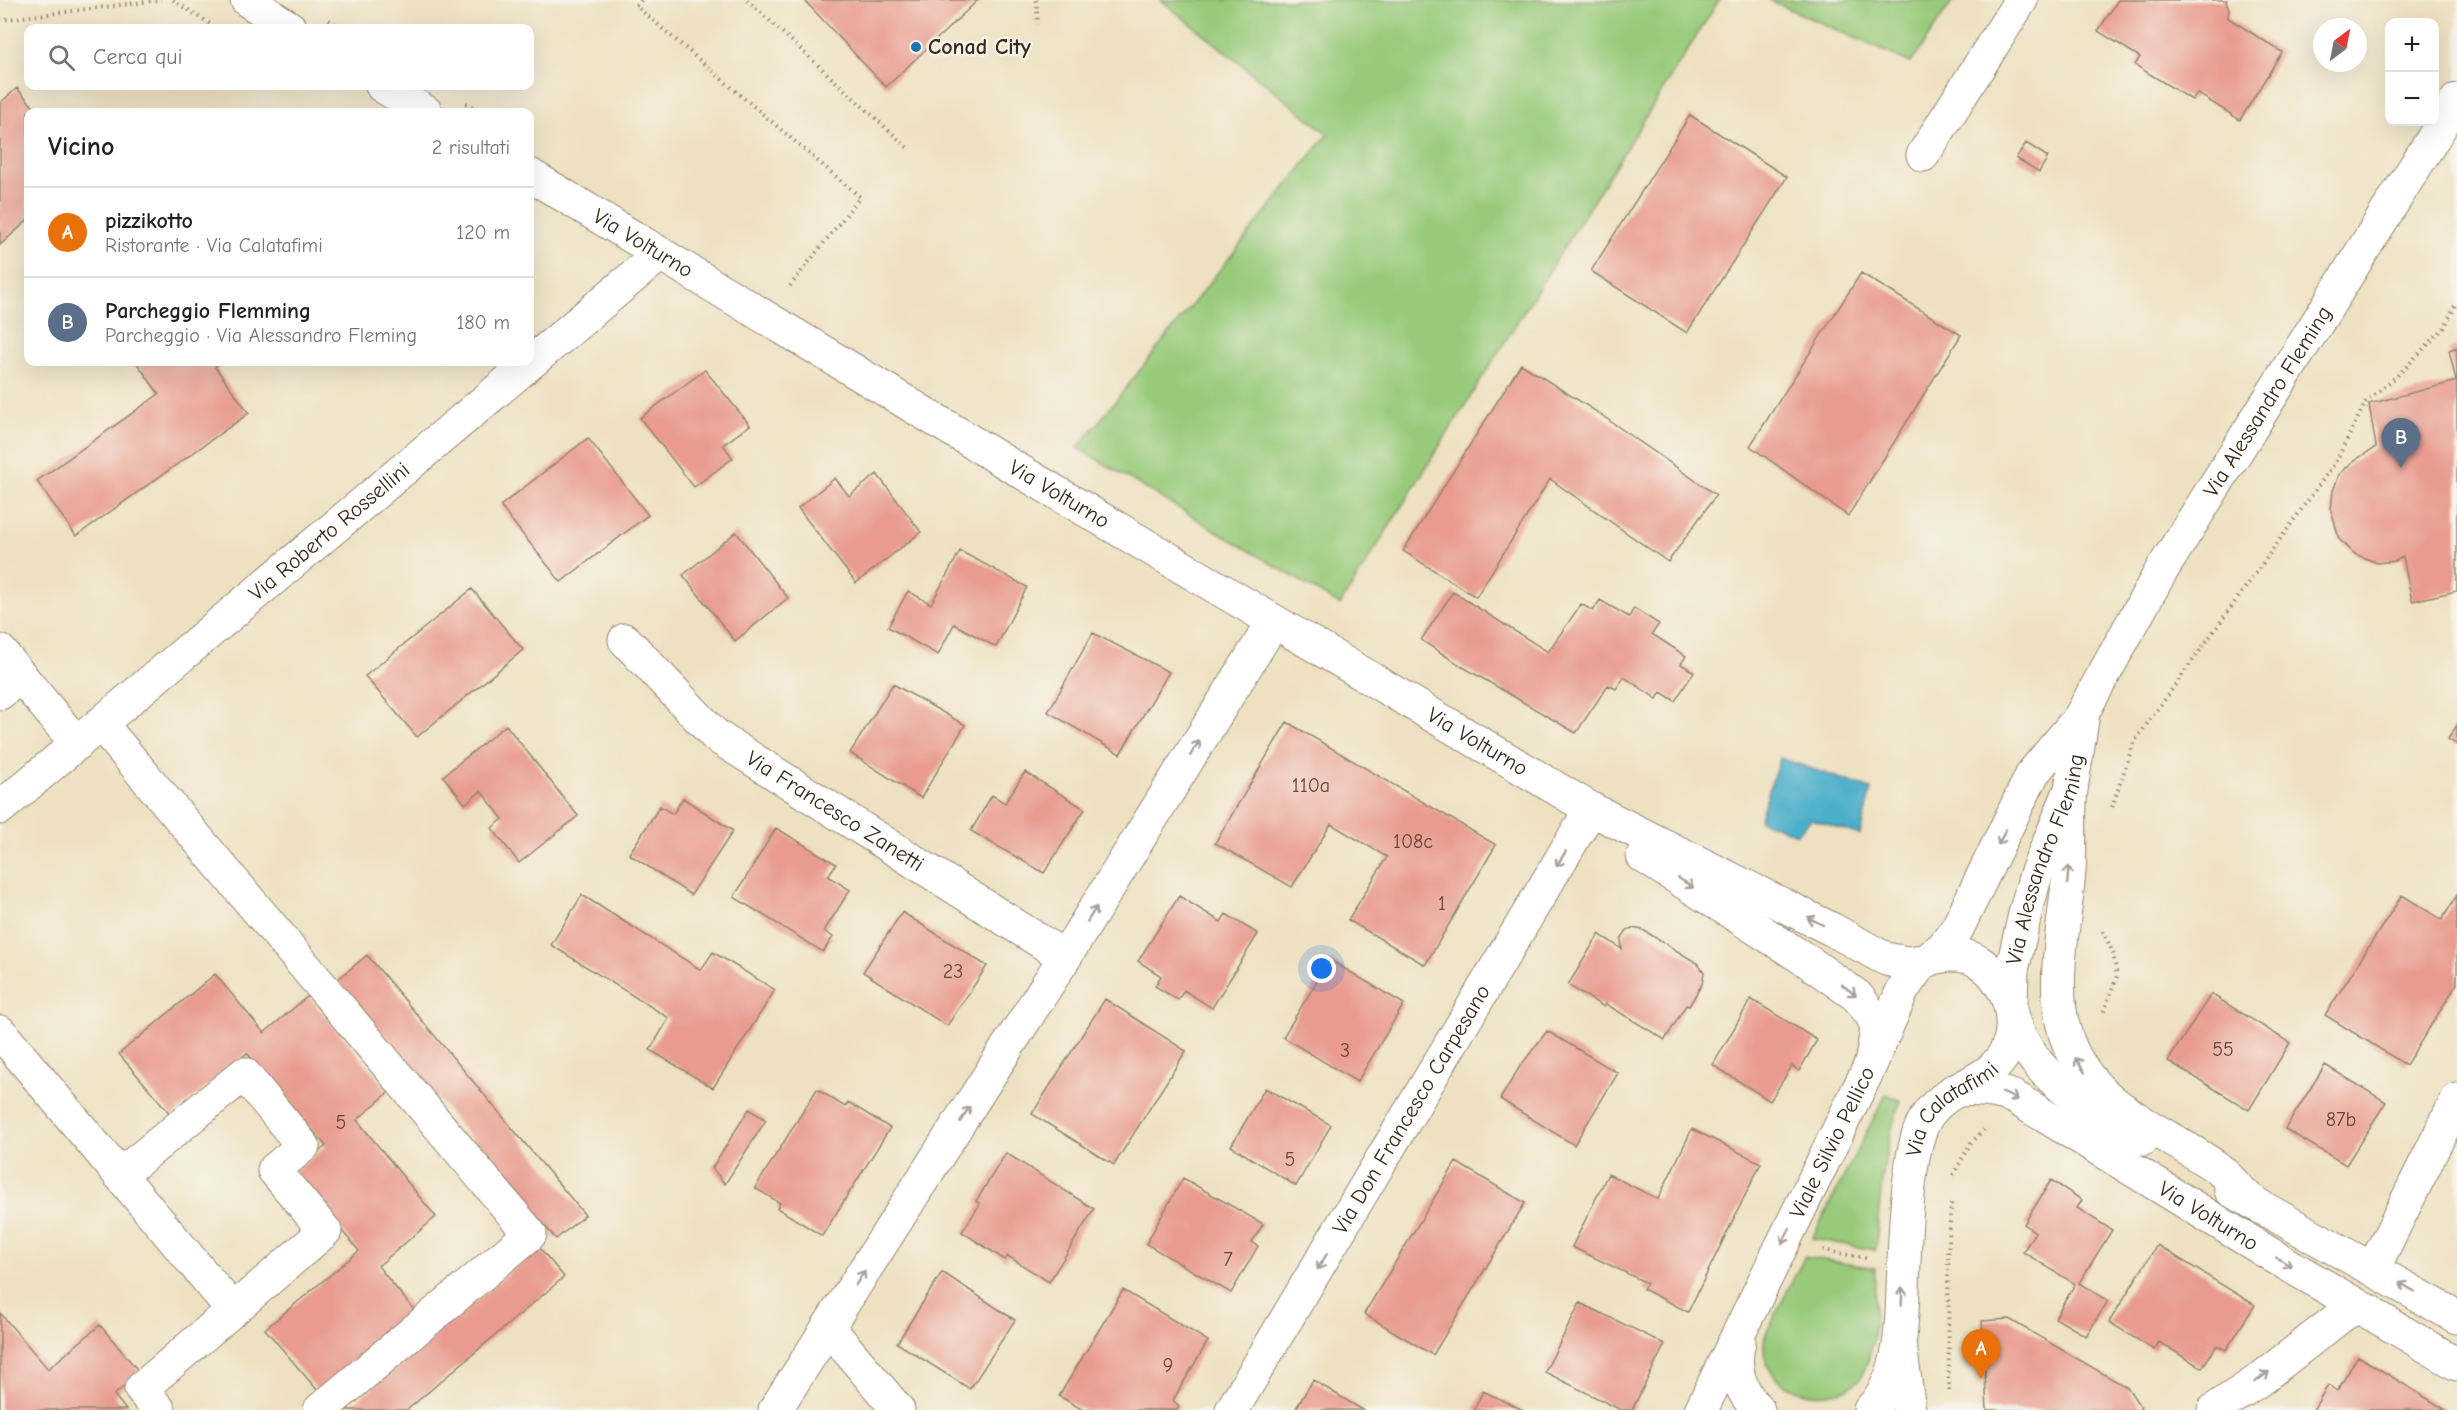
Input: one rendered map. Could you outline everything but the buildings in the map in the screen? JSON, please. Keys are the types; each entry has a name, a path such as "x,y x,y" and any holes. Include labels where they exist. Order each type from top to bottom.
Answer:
{"street":[{"path":"247,0 284,24"},
{"path":"1923,155 2021,0"},
{"path":"389,90 419,108"},
{"name":"Via Alessandro Fleming","path":"1926,961 1944,946 1957,929 2032,773 2073,727 2160,573 2457,100"},
{"name":"Via Volturno","path":"534,177 1591,809 1831,929 1886,959 1906,963 1926,961"},
{"name":"Via Roberto Rossellini","path":"534,360 660,254"},
{"name":"Via Roberto Rossellini","path":"0,808 527,366"},
{"path":"775,1410 1065,957 1274,621"},
{"name":"Via Francesco Zanetti","path":"626,640 716,736 1065,957"},
{"path":"0,651 10,685 89,734 530,1234 320,1410"},
{"name":"Via Alessandro Fleming","path":"2012,1013 2010,993 2013,970 2026,910 2036,874 2071,789 2079,729 2086,706"},
{"path":"2071,789 2069,871 2059,985 2059,1008 2065,1040 2085,1073 2106,1096 2217,1168 2256,1204"},
{"name":"Via Volturno","path":"1591,809 1628,846 1809,962 1857,996 1873,1017 1877,1028 1874,1054 1869,1068"},
{"name":"Via Don Francesco Carpesano","path":"1232,1410 1591,809"},
{"name":"Via Calatafimi","path":"1909,1410 1901,1353 1901,1332 1909,1190 1916,1145 1929,1113 1953,1091 1983,1075 1999,1060 2008,1043 2012,1013 2009,999 1999,979 1992,971 1973,958 1950,955 1926,961"},
{"name":"Viale Silvio Pellico","path":"1701,1410 1869,1068 1903,989 1926,961"},
{"name":"Via Volturno","path":"2012,1013 2018,1035 2031,1056 2065,1090 2120,1125 2256,1204 2457,1317"},
{"path":"0,1032 233,1310"},
{"path":"120,1175 244,1074 303,1146 274,1170 325,1231 141,1389 159,1410"},
{"name":"Via Volturno","path":"1953,1091 1975,1088 2014,1097 2275,1257 2457,1364"},
{"path":"2373,1269 2457,1100"},
{"path":"2214,1410 2259,1380 2345,1313 2357,1308 2370,1311"},
{"path":"829,1328 898,1410"},
{"name":"Viale Silvio Pellico","path":"1743,1328 1737,1344 1736,1363 1739,1380 1746,1397 1758,1410"},
{"name":"Via Calatafimi","path":"1870,1410 1881,1397 1888,1383 1901,1332"}],"path":[{"path":"0,20 161,0"},
{"path":"173,0 211,24"},
{"path":"641,0 636,6 860,197 767,318"},
{"path":"747,0 909,149"},
{"path":"1036,0 1038,24"},
{"path":"2108,817 2134,742 2335,463 2366,402 2397,376 2444,328 2457,302"},
{"path":"2101,924 2113,953 2117,976 2101,1020"},
{"path":"1952,1177 1971,1143 1992,1122"},
{"path":"1950,1400 1948,1261 1951,1200"},
{"path":"1786,1237 1808,1248 1875,1259 1948,1261"}],"green space":[{"path":"1161,0 1719,0 1340,605 1078,448 1328,134"},
{"path":"1769,0 1953,0 1911,63"},
{"path":"1886,1094 1901,1101 1886,1156 1876,1250 1812,1239"},
{"path":"1804,1257 1875,1268 1874,1326 1870,1355 1859,1380 1846,1389 1830,1394 1813,1394 1796,1390 1782,1382 1771,1371 1765,1355 1765,1336"}],"water":[{"path":"1780,758 1871,789 1860,835 1811,819 1797,834 1759,820"}],"place":[{"name":"Conad City","path":"916,47"},
{"name":"Parcheggio Flemming","path":"2401,468"},
{"name":"pizzikotto","path":"1981,1379"}]}
